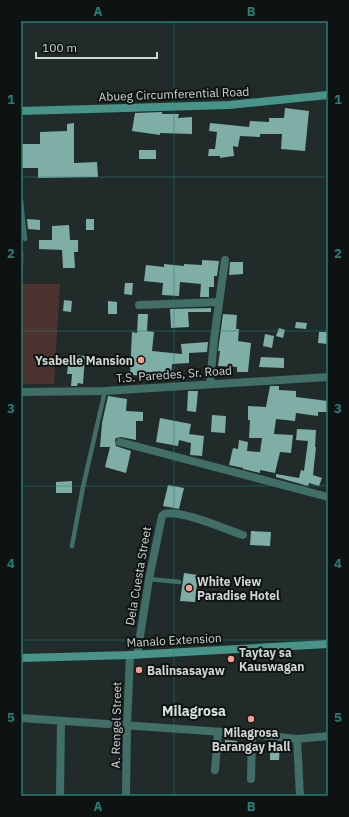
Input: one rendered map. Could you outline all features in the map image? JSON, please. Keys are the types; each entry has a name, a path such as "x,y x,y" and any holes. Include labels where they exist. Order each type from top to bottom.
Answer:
{"street":[{"name":"Abueg Circumferential Road","path":"21,111 229,105 328,96"},
{"path":"210,384 214,339 225,260"},
{"path":"139,305 219,302"},
{"name":"T.S. Paredes, Sr. Road","path":"21,392 105,390 328,377"},
{"path":"120,442 328,497"},
{"name":"Dela Cuesta Street","path":"133,655 160,521 164,514 172,513 192,517 243,535"},
{"name":"Manalo Extension","path":"21,658 133,655 328,644"},
{"name":"A. Rengel Street","path":"126,796 127,726 133,655"},
{"path":"21,718 218,733 252,734 297,739 328,736"},
{"path":"60,796 61,721"},
{"path":"215,770 218,733"},
{"path":"251,779 252,734"},
{"path":"297,739 300,796"}],"lane":[{"path":"21,201 25,238"},
{"path":"72,546 83,487 105,390"},
{"path":"149,579 179,582"}],"shaded area":[{"path":"21,253 24,253 22,284 60,284 54,384 21,384"}],"building":[{"path":"285,108 309,111 305,151 281,149 282,134 260,134 260,137 240,136 238,147 233,146 234,156 220,158 220,156 208,156 209,149 215,149 217,132 209,131 210,123 249,127 250,121 269,122 269,118 284,118"},
{"path":"162,112 162,114 179,114 178,118 192,117 192,134 160,133 160,135 132,131 135,113"},
{"path":"74,123 74,163 97,162 98,177 38,178 38,168 21,168 21,144 40,144 40,132 67,131 67,124"},
{"path":"139,150 156,150 156,159 139,159"},
{"path":"27,219 40,220 40,230 28,229"},
{"path":"86,219 94,219 94,230 86,230"},
{"path":"69,225 70,240 78,240 78,252 74,252 75,268 63,268 62,250 39,249 39,240 52,240 52,226"},
{"path":"202,260 219,261 217,276 214,276 214,287 209,287 209,297 200,297 201,284 180,282 179,296 162,295 163,283 144,281 146,265 164,267 164,264 184,266 184,264 202,265"},
{"path":"230,262 243,262 243,274 229,275"},
{"path":"125,283 133,283 132,295 124,294"},
{"path":"64,300 72,301 71,312 63,311"},
{"path":"108,301 117,302 117,314 108,314"},
{"path":"211,308 211,312 188,312 189,327 171,328 170,309"},
{"path":"138,314 148,314 147,331 154,332 152,351 182,354 181,344 208,342 207,352 189,353 189,363 172,364 171,379 130,375 132,332 137,333"},
{"path":"223,314 237,315 236,329 239,329 238,341 251,343 248,372 237,372 237,367 218,366 220,351 218,351"},
{"path":"296,322 307,323 306,329 295,328"},
{"path":"279,328 285,330 283,338 276,336"},
{"path":"319,332 328,332 328,344 318,343"},
{"path":"265,334 274,336 272,348 263,346"},
{"path":"69,355 85,356 83,384 78,383 77,386 71,386 72,374 67,374"},
{"path":"261,357 284,358 284,368 259,367"},
{"path":"270,386 279,386 279,390 296,391 296,397 328,401 328,412 318,412 318,416 296,413 295,421 276,419 274,434 293,435 291,453 280,452 275,473 260,470 260,473 229,465 233,448 238,449 239,440 248,442 247,451 260,452 262,438 249,438 250,420 248,420 248,406 266,407"},
{"path":"188,391 198,391 196,412 187,411"},
{"path":"108,396 127,399 126,411 143,412 143,421 136,421 136,440 121,437 116,438 115,440 116,446 131,451 126,473 105,467 110,447 100,447 102,423"},
{"path":"212,415 226,416 225,433 211,432"},
{"path":"160,418 191,424 189,434 204,436 202,456 190,455 191,443 179,440 178,446 156,442"},
{"path":"297,429 316,430 313,475 322,478 319,486 309,483 308,486 276,477 276,474 299,478 301,470 304,471 308,441 296,440"},
{"path":"72,481 72,493 56,493 56,482"},
{"path":"168,485 184,488 179,509 163,506"},
{"path":"251,531 271,532 270,546 250,545"},
{"name":"White View Paradise Hotel","path":"184,573 198,575 195,602 180,601"},
{"path":"225,740 237,741 236,752 225,752"},
{"path":"270,745 280,746 279,760 270,760"}],"place":[{"name":"Ysabelle Mansion","path":"141,360"},
{"name":"White View Paradise Hotel","path":"189,588"},
{"name":"Taytay sa Kauswagan","path":"231,659"},
{"name":"Balinsasayaw","path":"139,670"},
{"name":"Milagrosa Barangay Hall","path":"251,719"}],"district":[{"name":"Milagrosa","path":"194,711"}]}
